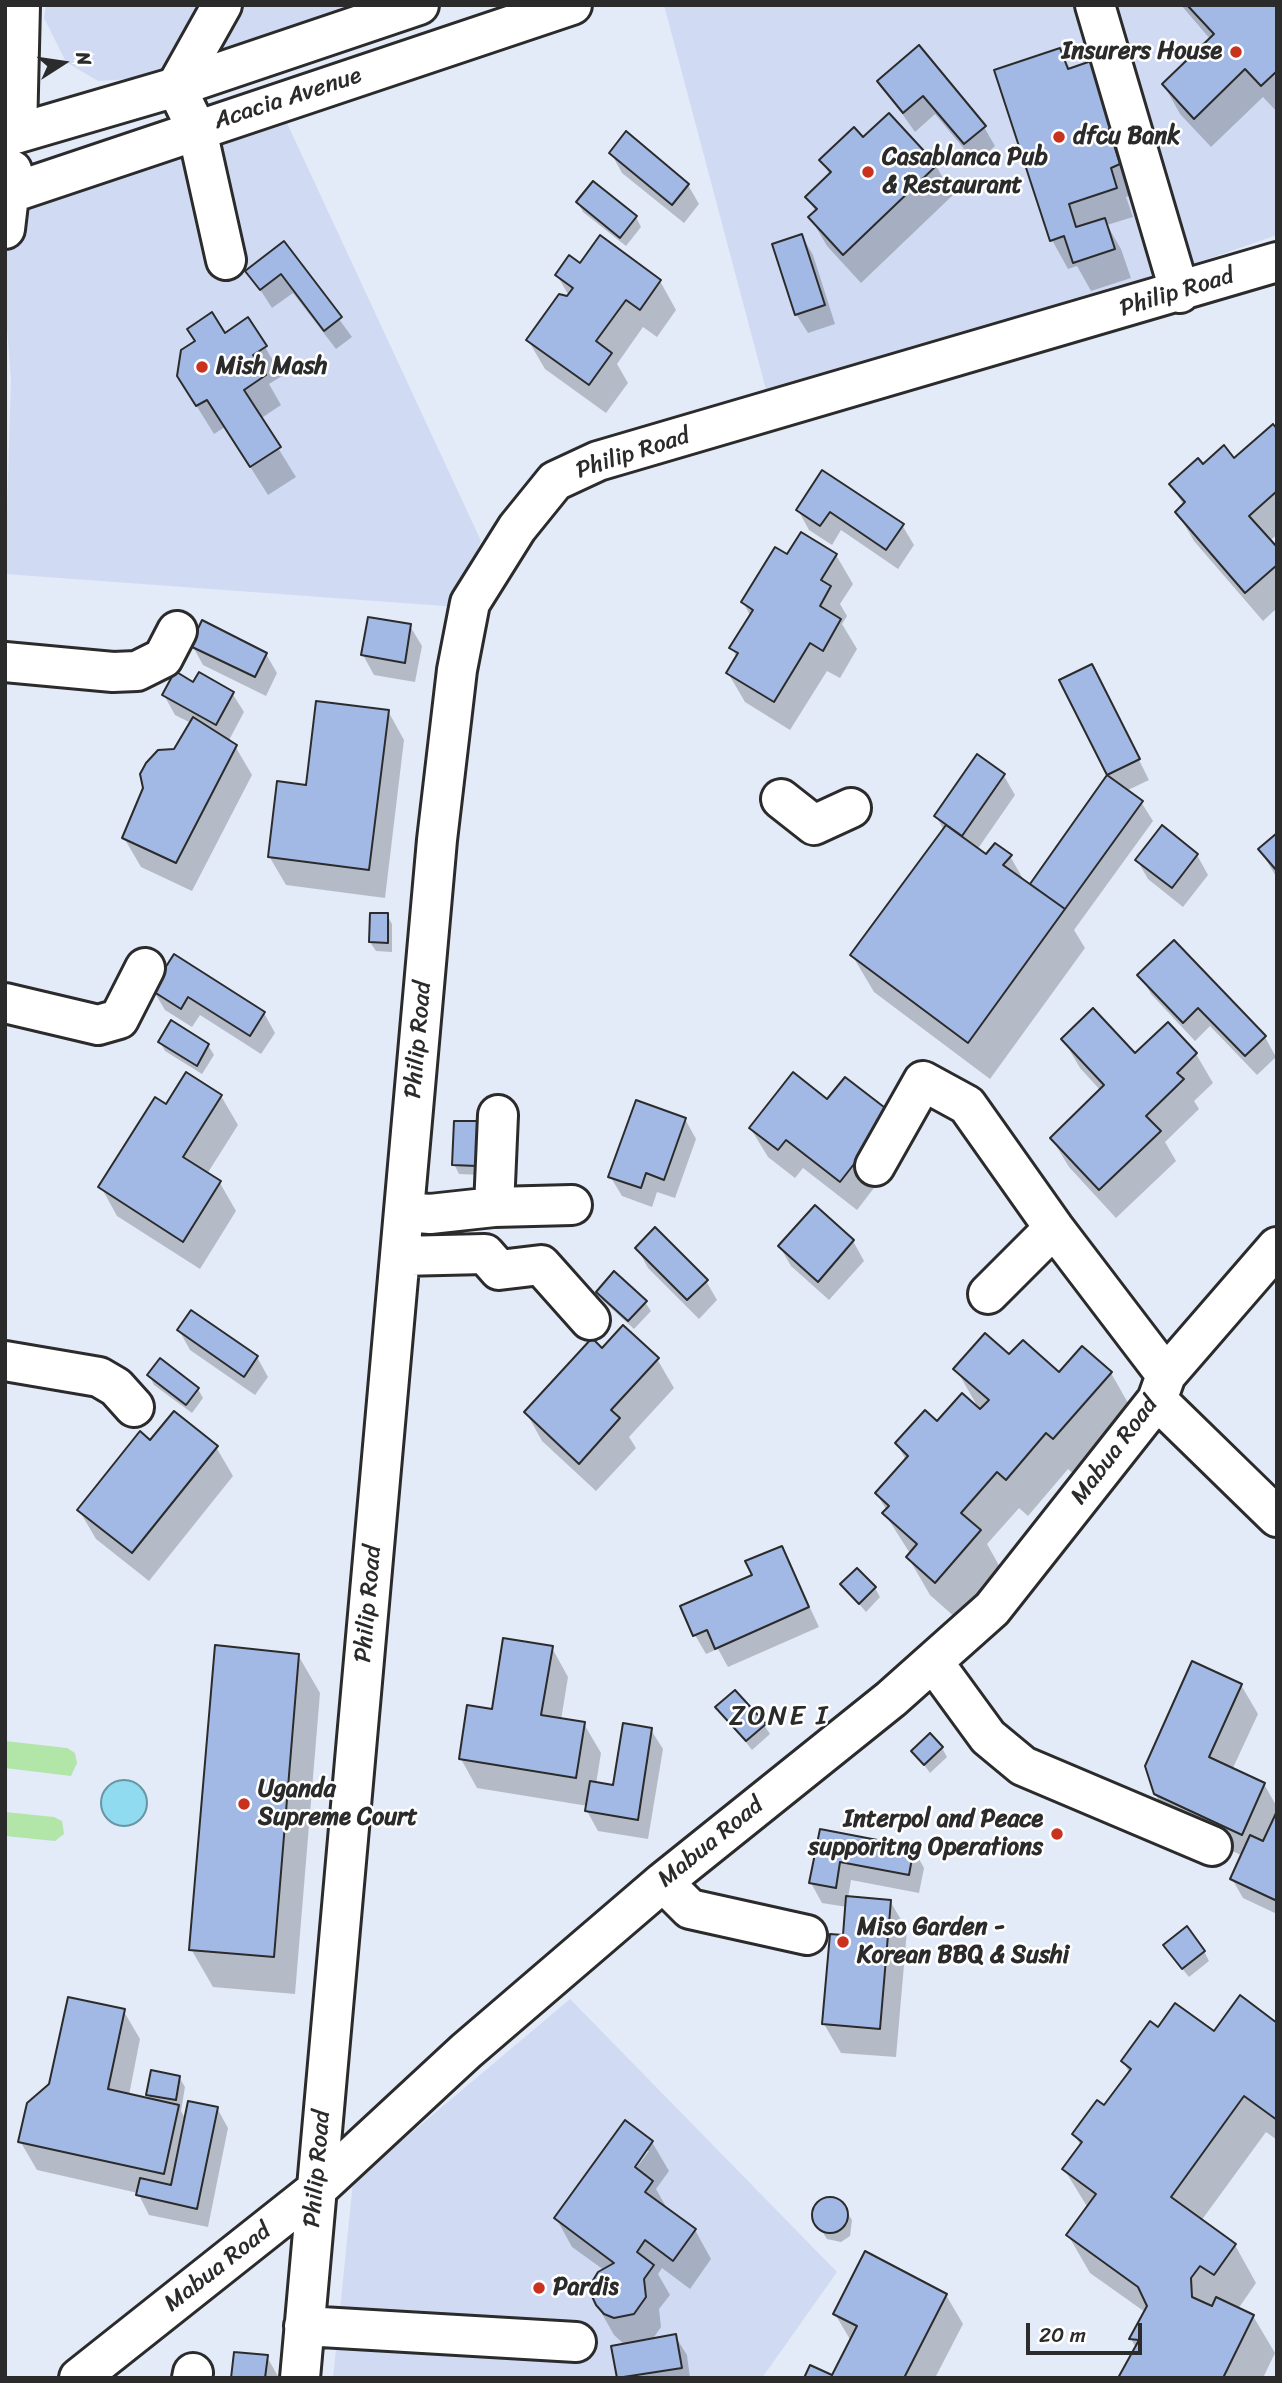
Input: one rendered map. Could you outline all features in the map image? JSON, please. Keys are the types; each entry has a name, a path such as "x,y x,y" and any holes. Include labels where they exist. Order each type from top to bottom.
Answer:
{"street":[{"path":"7,206 20,5"},
{"path":"222,5 176,87 197,130 226,260"},
{"name":"Acacia Avenue","path":"11,135 176,87 419,5"},
{"name":"Acacia Avenue","path":"7,206 197,130 572,5"},
{"path":"1095,5 1180,293"},
{"name":"Philip Road","path":"300,2378 437,840 457,670 470,603 517,528 555,481 598,461 1180,293 1277,262"},
{"path":"5,662 113,672 137,671 152,666 163,658 177,631"},
{"path":"780,799 814,825 851,808"},
{"path":"5,1003 99,1025 119,1020 145,968"},
{"path":"875,1166 923,1081 967,1105 1162,1387 1277,1517"},
{"path":"494,1208 498,1115"},
{"path":"404,1212 430,1214 572,1205"},
{"path":"988,1294 1054,1228"},
{"name":"Mabua Road","path":"79,2378 316,2190 466,2051 663,1882 934,1663 992,1609 1162,1387 1277,1247"},
{"path":"400,1256 485,1254 499,1270 541,1265 590,1320"},
{"path":"5,1361 99,1377 116,1387 134,1407"},
{"path":"934,1663 988,1737 1023,1766 1212,1846"},
{"path":"663,1882 690,1909 807,1935"},
{"path":"304,2326 576,2342"}],"shaded area":[{"path":"46,5 358,5 130,79 98,81 66,62 44,18"},
{"path":"664,5 1277,5 1277,235 1050,314 768,397"},
{"path":"280,108 481,541 464,581 458,607 5,574 11,380 5,302 5,202"},
{"path":"570,1999 837,2272 762,2378 333,2378 353,2182"}],"green space":[{"path":"5,1741 67,1748 75,1753 77,1763 71,1776 5,1768"},
{"path":"5,1812 54,1817 62,1821 64,1834 55,1841 5,1836"}],"water":[{"path":"124,1780 140,1787 147,1803 140,1819 124,1826 108,1819 101,1803 108,1787"}],"building":[{"name":"Insurers House","path":"1187,5 1277,5 1277,71 1261,86 1245,69 1194,119 1162,84 1214,34"},
{"path":"919,45 986,126 964,144 923,96 903,113 877,81"},
{"path":"1060,48 1068,69 1094,60 1115,127 1109,129 1120,164 1111,168 1117,188 1069,204 1076,227 1105,218 1115,249 1073,263 1064,236 1050,241 994,70"},
{"path":"889,113 937,165 843,255 808,217 817,209 805,197 831,172 819,160 854,127 863,137"},
{"path":"626,131 689,184 672,205 609,153"},
{"path":"593,181 637,216 620,238 576,202"},
{"path":"802,234 825,305 795,315 772,244"},
{"path":"600,235 661,280 640,310 626,300 596,341 612,353 589,385 526,340 559,294 567,296 573,288 555,275 569,255 580,263"},
{"path":"284,241 342,317 324,331 281,274 260,290 245,271"},
{"path":"212,312 225,333 248,317 267,346 253,355 266,375 244,390 281,447 250,467 207,400 196,406 177,376 181,350 195,341 187,329"},
{"path":"1273,424 1277,429 1277,491 1249,516 1277,547 1277,565 1245,593 1175,512 1185,502 1169,484 1198,458 1203,464 1224,445 1234,458"},
{"path":"822,470 904,524 886,550 830,512 820,526 796,510"},
{"path":"801,532 837,554 821,580 831,586 820,606 841,619 823,651 810,643 774,702 726,673 738,653 729,648 753,610 741,602 775,547 787,554"},
{"path":"368,617 411,624 405,663 361,655"},
{"path":"202,620 267,653 255,677 190,646"},
{"path":"1092,664 1140,759 1107,775 1059,680"},
{"path":"175,671 193,682 199,672 234,692 216,725 162,695"},
{"path":"316,701 389,710 369,870 268,857 277,781 306,785"},
{"path":"193,717 237,745 176,863 122,838 143,788 140,774 146,763 158,750 174,749"},
{"path":"977,754 1005,774 962,836 934,816"},
{"path":"1107,775 1143,801 1065,909 1030,884"},
{"path":"946,825 986,854 995,843 1012,855 1003,865 1065,909 968,1043 850,955"},
{"path":"1162,825 1198,854 1172,888 1135,860"},
{"path":"1277,833 1277,871 1258,849"},
{"path":"370,913 388,913 388,943 369,942"},
{"path":"1174,940 1266,1036 1245,1056 1198,1008 1183,1023 1137,975"},
{"path":"174,954 265,1012 250,1036 188,997 181,1009 151,990"},
{"path":"1093,1008 1135,1053 1168,1022 1197,1053 1177,1073 1184,1079 1146,1116 1161,1131 1099,1190 1050,1138 1104,1085 1061,1039"},
{"path":"171,1020 209,1044 197,1066 158,1042"},
{"path":"186,1072 222,1095 183,1157 221,1181 183,1242 98,1187 155,1097 166,1104"},
{"path":"793,1072 827,1099 845,1077 893,1114 840,1182 786,1140 778,1150 749,1128"},
{"path":"636,1100 686,1118 664,1180 646,1173 641,1188 608,1177"},
{"path":"454,1121 479,1121 477,1166 452,1165"},
{"path":"815,1205 854,1240 818,1282 778,1246"},
{"path":"655,1227 708,1280 687,1300 635,1248"},
{"path":"614,1271 647,1301 628,1321 596,1292"},
{"path":"191,1310 258,1356 244,1377 177,1330"},
{"path":"623,1325 659,1358 611,1410 620,1418 579,1464 524,1412 592,1338 602,1348"},
{"path":"985,1333 1009,1354 1023,1340 1059,1372 1082,1346 1112,1372 1053,1439 1046,1433 1006,1480 997,1472 961,1513 981,1530 935,1583 906,1557 917,1544 882,1513 889,1506 875,1493 908,1456 895,1443 925,1410 937,1421 962,1393 980,1409 989,1400 953,1369"},
{"path":"160,1358 199,1388 186,1405 147,1375"},
{"path":"174,1411 218,1446 132,1553 77,1510 140,1431 150,1440"},
{"path":"782,1546 809,1607 715,1649 707,1630 693,1636 680,1606 752,1575 745,1561"},
{"path":"857,1568 876,1587 859,1604 840,1584"},
{"path":"503,1638 553,1646 541,1715 585,1722 576,1778 459,1759 467,1705 492,1709"},
{"name":"Uganda Supreme Court","path":"215,1645 299,1654 274,1957 189,1950"},
{"path":"1192,1661 1242,1684 1209,1757 1265,1783 1242,1835 1154,1794 1145,1766"},
{"path":"735,1690 766,1724 746,1741 715,1707"},
{"path":"623,1723 652,1728 638,1820 585,1811 590,1781 613,1785"},
{"path":"930,1733 943,1747 924,1765 911,1751"},
{"path":"1277,1811 1275,1900 1230,1879 1250,1835 1263,1841"},
{"path":"820,1829 914,1847 909,1875 840,1862 836,1888 809,1883"},
{"path":"846,1896 891,1900 880,2029 822,2024 830,1934 843,1935"},
{"path":"1187,1926 1205,1951 1182,1969 1163,1945"},
{"path":"1240,1995 1277,2023 1277,2120 1244,2096 1171,2197 1236,2244 1214,2275 1200,2266 1191,2278 1192,2297 1212,2306 1216,2297 1254,2315 1223,2378 1118,2378 1139,2340 1129,2339 1147,2306 1138,2287 1066,2235 1096,2194 1062,2169 1082,2142 1072,2134 1097,2100 1104,2105 1131,2069 1121,2061 1150,2021 1158,2027 1175,2003 1214,2031"},
{"path":"68,1997 125,2009 108,2089 179,2105 164,2174 18,2142 27,2103 49,2084"},
{"path":"151,2070 180,2076 176,2100 146,2095"},
{"path":"188,2101 218,2107 197,2209 136,2195 140,2178 171,2185"},
{"path":"625,2120 653,2141 635,2167 653,2181 645,2192 696,2229 673,2261 645,2240 637,2252 654,2265 644,2279 646,2297 634,2314 614,2318 604,2314 591,2294 592,2282 598,2272 614,2263 554,2218"},
{"path":"830,2197 843,2202 848,2215 843,2228 830,2233 817,2228 812,2215 817,2202"},
{"path":"865,2251 947,2294 904,2378 804,2378 810,2365 832,2375 857,2326 833,2314"},
{"path":"676,2334 682,2368 617,2378 611,2346"},
{"path":"234,2352 268,2355 265,2378 231,2378"}],"place":[{"name":"Insurers House","path":"1236,52"},
{"name":"dfcu Bank","path":"1059,137"},
{"name":"Casablanca Pub & Restaurant","path":"868,172"},
{"name":"Mish Mash","path":"202,367"},
{"name":"Uganda Supreme Court","path":"244,1804"},
{"name":"Interpol and Peace supporitng Operations","path":"1057,1834"},
{"name":"Miso Garden - Korean BBQ & Sushi","path":"843,1942"},
{"name":"Pardis","path":"539,2288"}],"district":[{"name":"ZONE I","path":"779,1717"}]}
